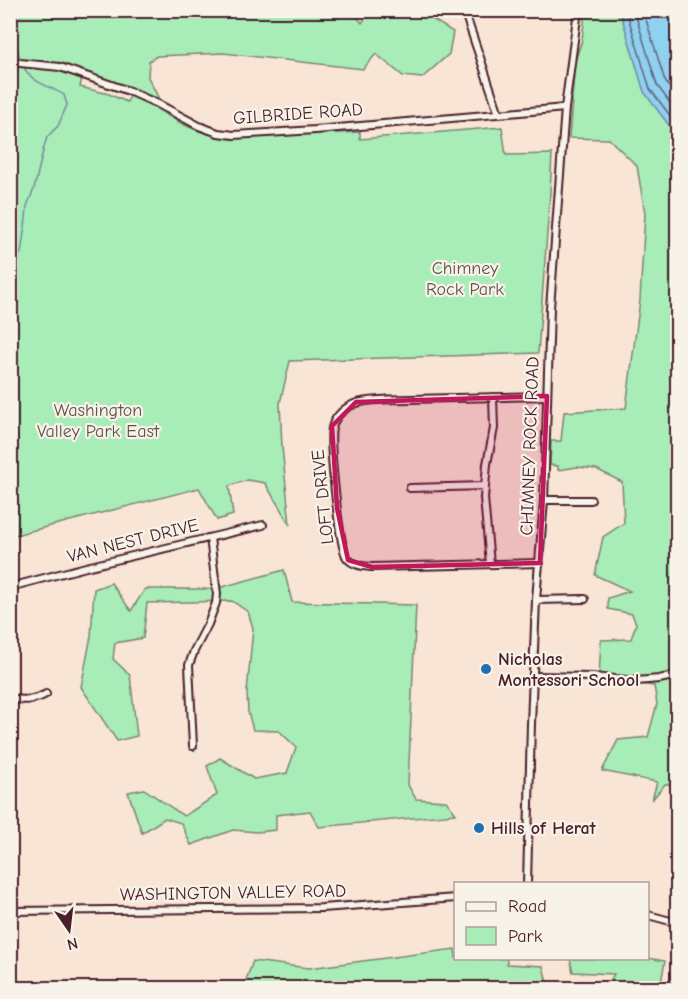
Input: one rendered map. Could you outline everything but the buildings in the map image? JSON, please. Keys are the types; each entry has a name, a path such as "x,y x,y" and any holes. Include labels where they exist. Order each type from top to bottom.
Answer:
{"street":[{"path":"464,10 498,114"},
{"name":"CHIMNEY ROCK ROAD","path":"527,880 536,600 544,500 550,308 565,108 578,10"},
{"name":"GILBRIDE ROAD","path":"12,62 60,68 129,91 199,126 218,133 234,135 565,108"},
{"name":"LOFT DRIVE","path":"540,563 372,567 358,565 348,560 341,536 331,443 332,426 338,416 356,402 394,399 548,396"},
{"path":"490,564 484,498 487,464 494,428 493,397"},
{"path":"410,488 485,486"},
{"path":"544,500 591,500"},
{"name":"VAN NEST DRIVE","path":"10,587 264,525"},
{"path":"193,746 189,665 208,624 217,594 210,538"},
{"path":"536,600 585,599"},
{"path":"533,676 592,677 637,681 678,675"},
{"path":"10,699 31,700 46,694"},
{"name":"WASHINGTON VALLEY ROAD","path":"10,911 322,908 454,898"},
{"path":"649,915 678,922"}],"highlighted area":[{"path":"547,396 540,563 372,567 348,560 337,508 332,426 356,402"}],"green space":[{"path":"352,10 362,23 370,11 429,11 432,19 453,32 449,54 422,78 403,76 376,54 363,69 223,53 157,56 149,61 148,77 161,103 157,109 193,129 211,135 233,138 360,132 360,139 502,127 506,155 552,154 538,353 290,361 280,403 290,525 265,483 248,480 229,486 233,515 217,520 199,488 11,536 10,11","holes":["82,78 130,96 127,102 109,94 80,87"]},
{"path":"584,11 677,11 678,785 665,784 652,800 657,782 602,771 618,740 648,737 657,704 654,686 599,678 601,640 631,639 636,624 632,614 608,609 608,598 630,591 595,575 603,537 624,523 622,482 596,469 577,467 558,470 558,466 550,465 551,441 561,441 564,412 626,408 640,300 645,213 637,166 609,139 569,138 575,61 582,40"},
{"path":"284,570 292,602 416,605 408,785 416,799 446,801 456,814 319,827 310,811 276,815 276,830 257,832 233,830 191,845 181,823 165,818 142,833 128,792 144,789 184,816 217,795 207,766 220,758 254,779 287,773 296,747 279,731 253,730 248,712 247,692 253,628 248,612 232,601 147,603 143,638 115,643 113,659 130,675 137,736 117,741 81,687 91,636 94,589 111,583 131,611 145,589 215,589"},
{"path":"454,949 454,960 507,960 507,964 543,966 547,983 570,988 243,988 253,961 309,968"},
{"path":"649,958 665,961 660,988 606,988 614,974 573,972 570,960 649,960"}],"water":[{"path":"620,11 677,11 677,136 644,92"}],"waterway":[{"path":"13,10 14,36 21,60"},
{"path":"10,267 21,253 27,206 34,189 47,137 58,126 67,105 64,95 36,80 24,67"}],"place":[{"name":"Nicholas Montessori School","path":"486,669"},
{"name":"Hills of Herat","path":"479,828"}],"park label":[{"name":"Chimney Rock Park","path":"465,278"},
{"name":"Washington Valley Park East","path":"98,420"}]}
